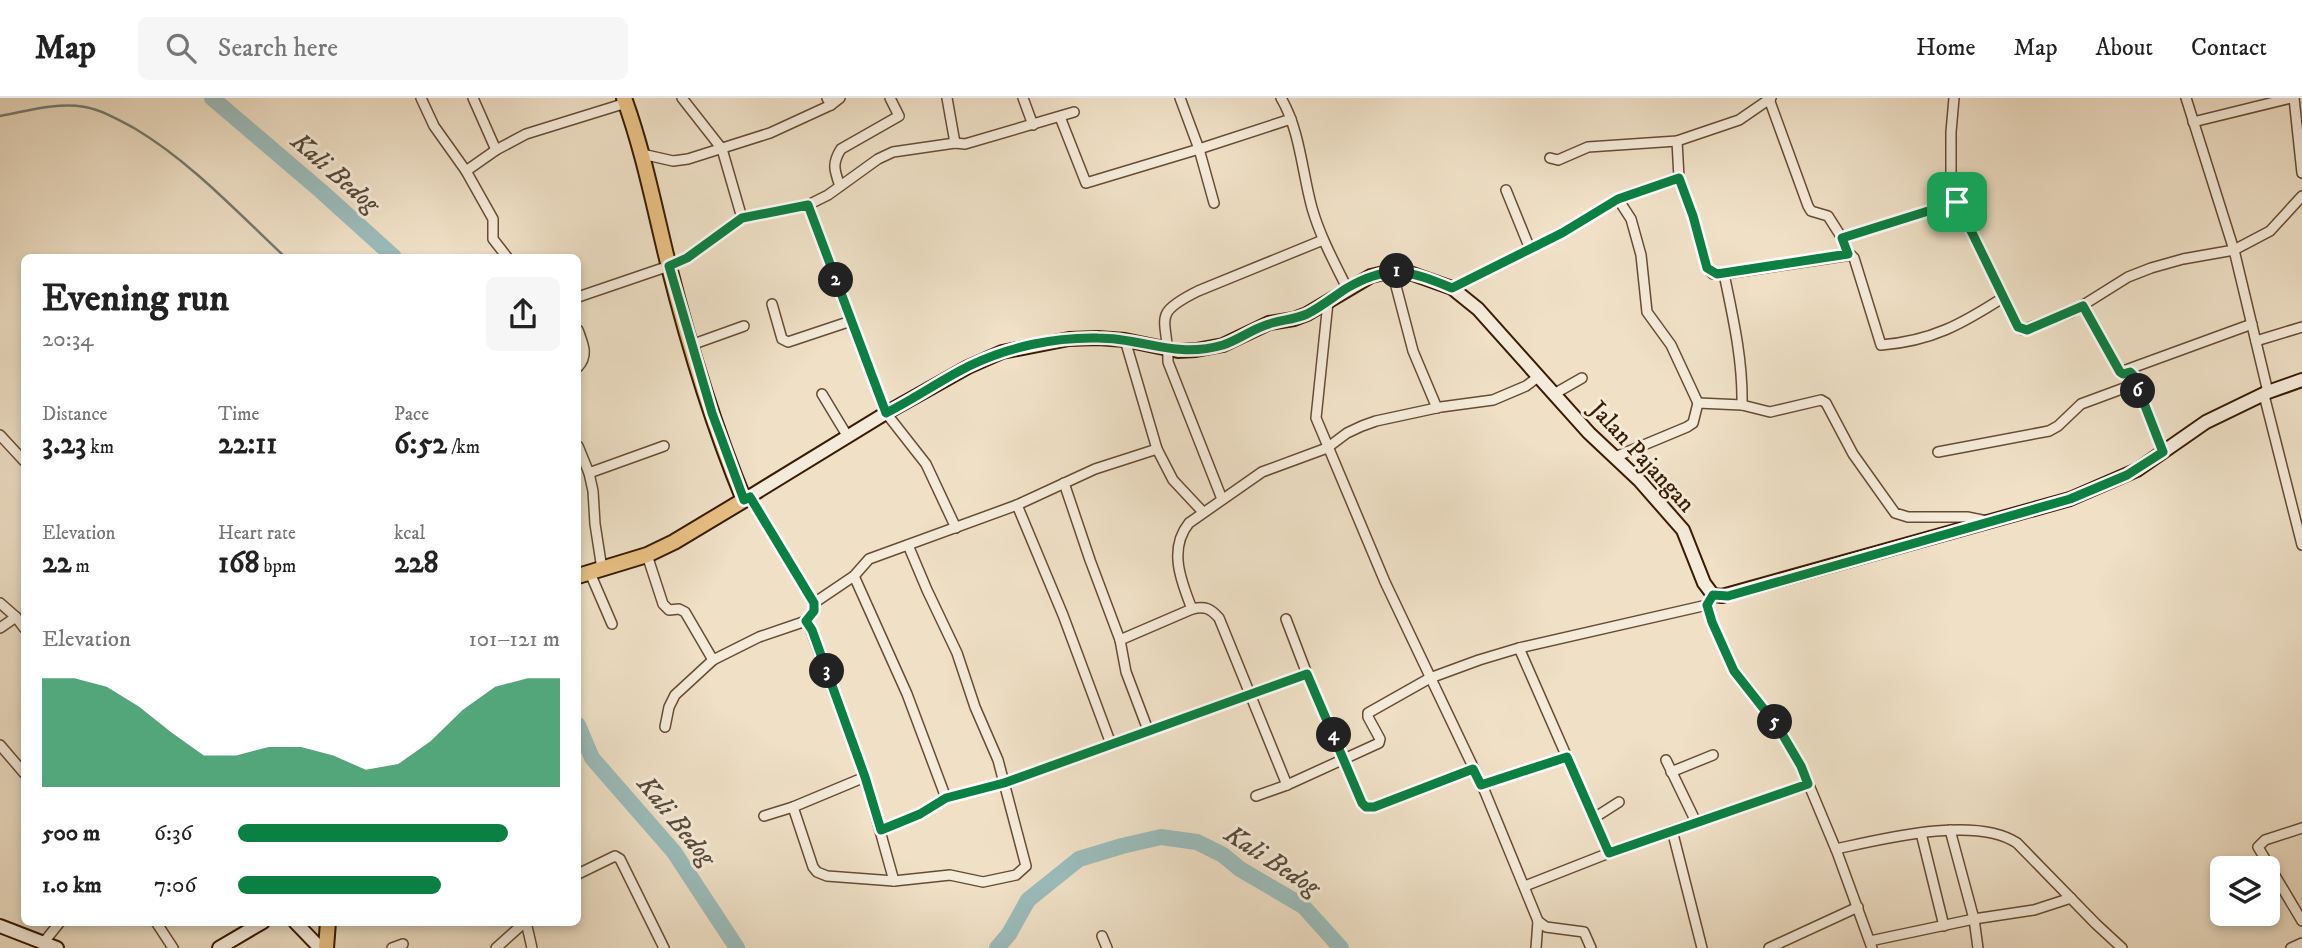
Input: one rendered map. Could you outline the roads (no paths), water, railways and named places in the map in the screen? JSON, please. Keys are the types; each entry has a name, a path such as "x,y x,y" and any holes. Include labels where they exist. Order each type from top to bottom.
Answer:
{"main road":[{"path":"625,101 642,154 691,345 724,449 747,499"},
{"path":"588,573 647,555 674,542 886,413 968,367 1002,352 1069,339 1098,338 1186,351 1223,345 1269,323 1307,314 1347,288 1371,276 1392,271"},
{"name":"Jalan Pajangan","path":"1392,271 1407,272 1452,288 1478,309 1538,377 1680,525 1710,600"},
{"path":"1710,600 2070,499 2127,475 2206,422 2266,393 2302,380"},
{"path":"0,926 43,945 57,948"},
{"path":"219,948 256,926"},
{"path":"299,926 320,948"},
{"path":"326,948 328,926"}],"street":[{"path":"421,98 434,126 466,171 493,219 493,239 505,254"},
{"path":"473,98 496,150"},
{"path":"682,98 722,149 742,218"},
{"path":"642,154 673,161 688,159 770,133 829,101 840,98"},
{"path":"839,186 833,170 835,158 841,149 899,116 890,98"},
{"path":"947,98 955,143"},
{"path":"1023,98 1033,125"},
{"path":"1180,98 1199,149 1214,203"},
{"path":"1280,98 1291,119 1323,240 1347,288"},
{"path":"1954,98 1950,181 1957,202 2018,327 2022,330 2083,306 2128,277 2151,268 2182,259 2234,250 2270,231 2298,208 2302,196"},
{"path":"2186,98 2234,250 2302,545"},
{"path":"2193,122 2292,98 2302,173"},
{"path":"1550,158 1558,160 1588,147 1677,141 1739,120 1770,99 1808,206 1811,211 1828,216 1842,238 1848,254 1854,258 1881,345 1943,333 2004,297"},
{"path":"466,171 496,150 526,134 625,101"},
{"path":"581,297 687,258 742,218 808,205 893,152 965,144 1074,112"},
{"path":"1060,117 1086,183 1291,119"},
{"path":"1677,141 1679,178 1707,268 1713,274 1848,254"},
{"path":"1452,288 1562,233 1618,199 1679,178"},
{"path":"1506,190 1530,249"},
{"path":"1615,457 1687,427 1693,422 1698,402 1671,345 1647,312 1641,255 1631,219 1618,199"},
{"path":"1842,238 1957,202"},
{"path":"808,205 886,413 926,464 956,528"},
{"path":"1222,499 1168,362 1169,349 1164,316 1166,310 1179,300 1323,240"},
{"path":"1392,271 1413,351 1437,408"},
{"path":"1724,274 1735,328 1742,405"},
{"path":"1328,302 1316,418 1385,582 1481,785 1525,886 1538,921 1536,948"},
{"path":"772,304 782,339 788,342 851,321"},
{"path":"2083,306 2119,371 2123,374 2131,373 2163,452"},
{"path":"2119,371 2132,369 2252,324"},
{"path":"691,345 744,326"},
{"path":"2256,341 2302,327"},
{"path":"581,339 584,357 581,362"},
{"path":"1125,340 1157,449 1173,480 1203,512"},
{"path":"1192,609 1177,564 1184,529 1203,512 1262,472 1327,448 1347,433 1376,421 1493,400 1538,377"},
{"path":"1554,394 1582,378"},
{"path":"1938,452 2049,430 2058,426 2081,404 2135,384"},
{"path":"822,394 848,437"},
{"path":"1698,402 1742,405 1770,412 1824,401 1853,454 1895,513 1909,517 1967,517 1988,522"},
{"path":"0,435 21,458"},
{"path":"589,473 664,446"},
{"path":"814,603 854,576 869,559 1017,505 1095,469 1157,449"},
{"path":"581,453 589,473 588,573 612,624"},
{"path":"1064,483 1120,640 1126,672 1148,730"},
{"path":"665,727 669,707 675,695 713,660 759,637 806,621 814,611 814,603 747,499"},
{"path":"1017,505 1063,615 1111,744"},
{"path":"793,807 817,872 844,878 894,881 950,875 986,882 1016,875 1024,871 1027,865 991,743 975,707 957,653 908,545"},
{"path":"647,555 663,604 668,610 679,609 685,612 713,660"},
{"path":"854,576 907,694 946,798"},
{"path":"1256,796 1287,785 1380,741 1368,713 1430,678 1519,648 1710,600 1712,622 1734,671 1778,727 1801,766 1836,849 1871,945 1974,919 2034,910 2071,898"},
{"path":"0,603 21,624"},
{"path":"1120,640 1192,609 1204,607 1213,611 1219,618 1287,785"},
{"path":"0,628 16,617"},
{"path":"1286,619 1362,803 1369,808 1473,769"},
{"path":"806,621 812,630 865,777 894,881"},
{"path":"1519,648 1609,853"},
{"path":"881,830 920,814 946,798 1004,783 1307,674"},
{"path":"0,745 21,770"},
{"path":"1671,772 1713,755"},
{"path":"1481,785 1567,757"},
{"path":"1666,760 1696,822"},
{"path":"764,816 865,777"},
{"path":"1525,886 1672,830 1808,784"},
{"path":"1594,818 1619,802"},
{"path":"2302,828 2265,840 2258,847 2302,921"},
{"path":"1836,849 1903,834 1966,829 2014,841 2122,948"},
{"path":"1672,830 1702,948"},
{"path":"1950,830 1979,948"},
{"path":"1921,833 1944,926"},
{"path":"581,873 615,856 620,859 664,948"},
{"path":"1769,948 1858,907"},
{"path":"1538,921 1546,927 1584,932 1591,948"},
{"path":"43,945 57,926"},
{"path":"159,926 173,948"},
{"path":"496,948 521,926"},
{"path":"526,926 532,948"},
{"path":"1102,936 1107,948"},
{"path":"2291,948 2302,943"},
{"path":"392,948 403,944"}],"waterway":[{"name":"Kali Bedog","path":"212,98 391,254"},
{"path":"0,116 63,106 91,108 104,113 134,128 175,156 282,254"},
{"name":"Kali Bedog","path":"581,732 592,758 674,852 737,948"},
{"name":"Kali Bedog","path":"997,948 1009,934 1028,900 1079,859 1161,837 1197,842 1223,855 1240,869 1303,906 1341,948"}]}
